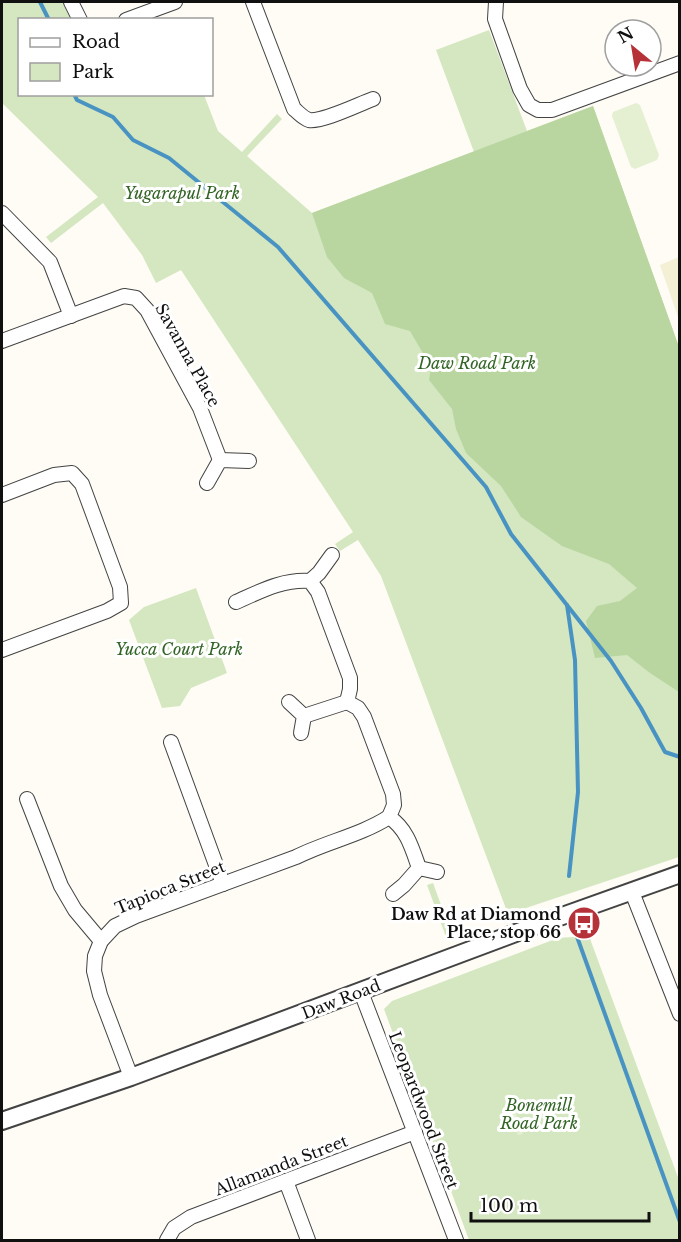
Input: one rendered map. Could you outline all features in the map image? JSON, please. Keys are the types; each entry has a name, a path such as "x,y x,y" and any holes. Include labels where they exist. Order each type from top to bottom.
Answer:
{"street":[{"path":"71,2 79,18"},
{"path":"131,18 175,2"},
{"path":"253,2 294,109 303,117 312,120 324,117 373,99"},
{"path":"496,2 495,19 520,88 529,105 538,110 552,110 680,63"},
{"path":"2,213 50,262 71,316"},
{"name":"Savanna Place","path":"2,341 124,296 136,298 147,310 190,389 220,460"},
{"path":"207,483 220,460 249,461"},
{"path":"2,495 54,475 72,473 82,484 120,587 121,603 107,611 2,650"},
{"path":"236,602 282,582 310,581 332,555"},
{"path":"310,581 318,592 350,678 347,702"},
{"path":"289,702 303,716"},
{"path":"303,716 347,702 358,708 364,717 393,794 394,805 389,817 406,832 419,868"},
{"path":"301,733 303,716"},
{"path":"171,742 223,884"},
{"path":"27,799 61,886 75,910 101,941 95,956 94,972 99,995 131,1077"},
{"name":"Tapioca Street","path":"101,941 115,926 136,916 296,857 316,847 376,825 389,817"},
{"path":"419,868 437,872"},
{"path":"393,894 419,868"},
{"name":"Daw Road","path":"2,1121 131,1077 680,874"},
{"path":"632,892 680,1014"},
{"name":"Leopardwood Street","path":"361,992 456,1240"},
{"name":"Allamanda Street","path":"167,1240 174,1228 191,1217 415,1132"},
{"path":"286,1181 308,1240"}],"shaded area":[{"path":"680,257 679,320 660,265"}],"green space":[{"name":"Daw Road Park","path":"2,2 64,2 72,18 18,18 18,96 204,96 218,131 242,152 277,114 282,119 247,156 312,213 474,152 436,50 489,30 527,131 593,106 679,347 679,857 508,914 381,576 358,540 340,551 335,544 353,532 181,270 156,283 142,255 103,203 51,243 46,237 98,197 2,103"},
{"path":"636,103 640,105 659,155 657,160 635,169 631,167 612,116 613,112"},
{"path":"593,106 679,347 679,692 627,655 595,658 586,621 597,606 620,601 637,588 609,564 562,546 521,517 501,486 466,453 456,429 452,409 429,380 431,367 410,331 385,324 372,293 344,278 327,257 312,213"},
{"name":"Yucca Court Park","path":"196,588 227,673 191,688 180,706 162,708 129,620 144,607"},
{"path":"433,883 452,935 446,937 427,885"},
{"name":"Bonemill Road Park","path":"589,936 679,1180 679,1240 469,1240 384,1009 392,1001 558,938"},
{"path":"509,1094 523,1134 518,1135 504,1096"}],"waterway":[{"path":"40,2 48,18"},
{"path":"75,96 77,100 113,117 133,140 169,158 278,247 486,487 511,534 611,661 641,708 665,752 680,757"},
{"path":"567,605 575,660 578,792 569,876"},
{"path":"576,934 680,1222"}],"place":[{"name":"Daw Rd at Diamond Place, stop 66","path":"584,923"}],"park label":[{"name":"Yugarapul Park","path":"182,193"}]}
